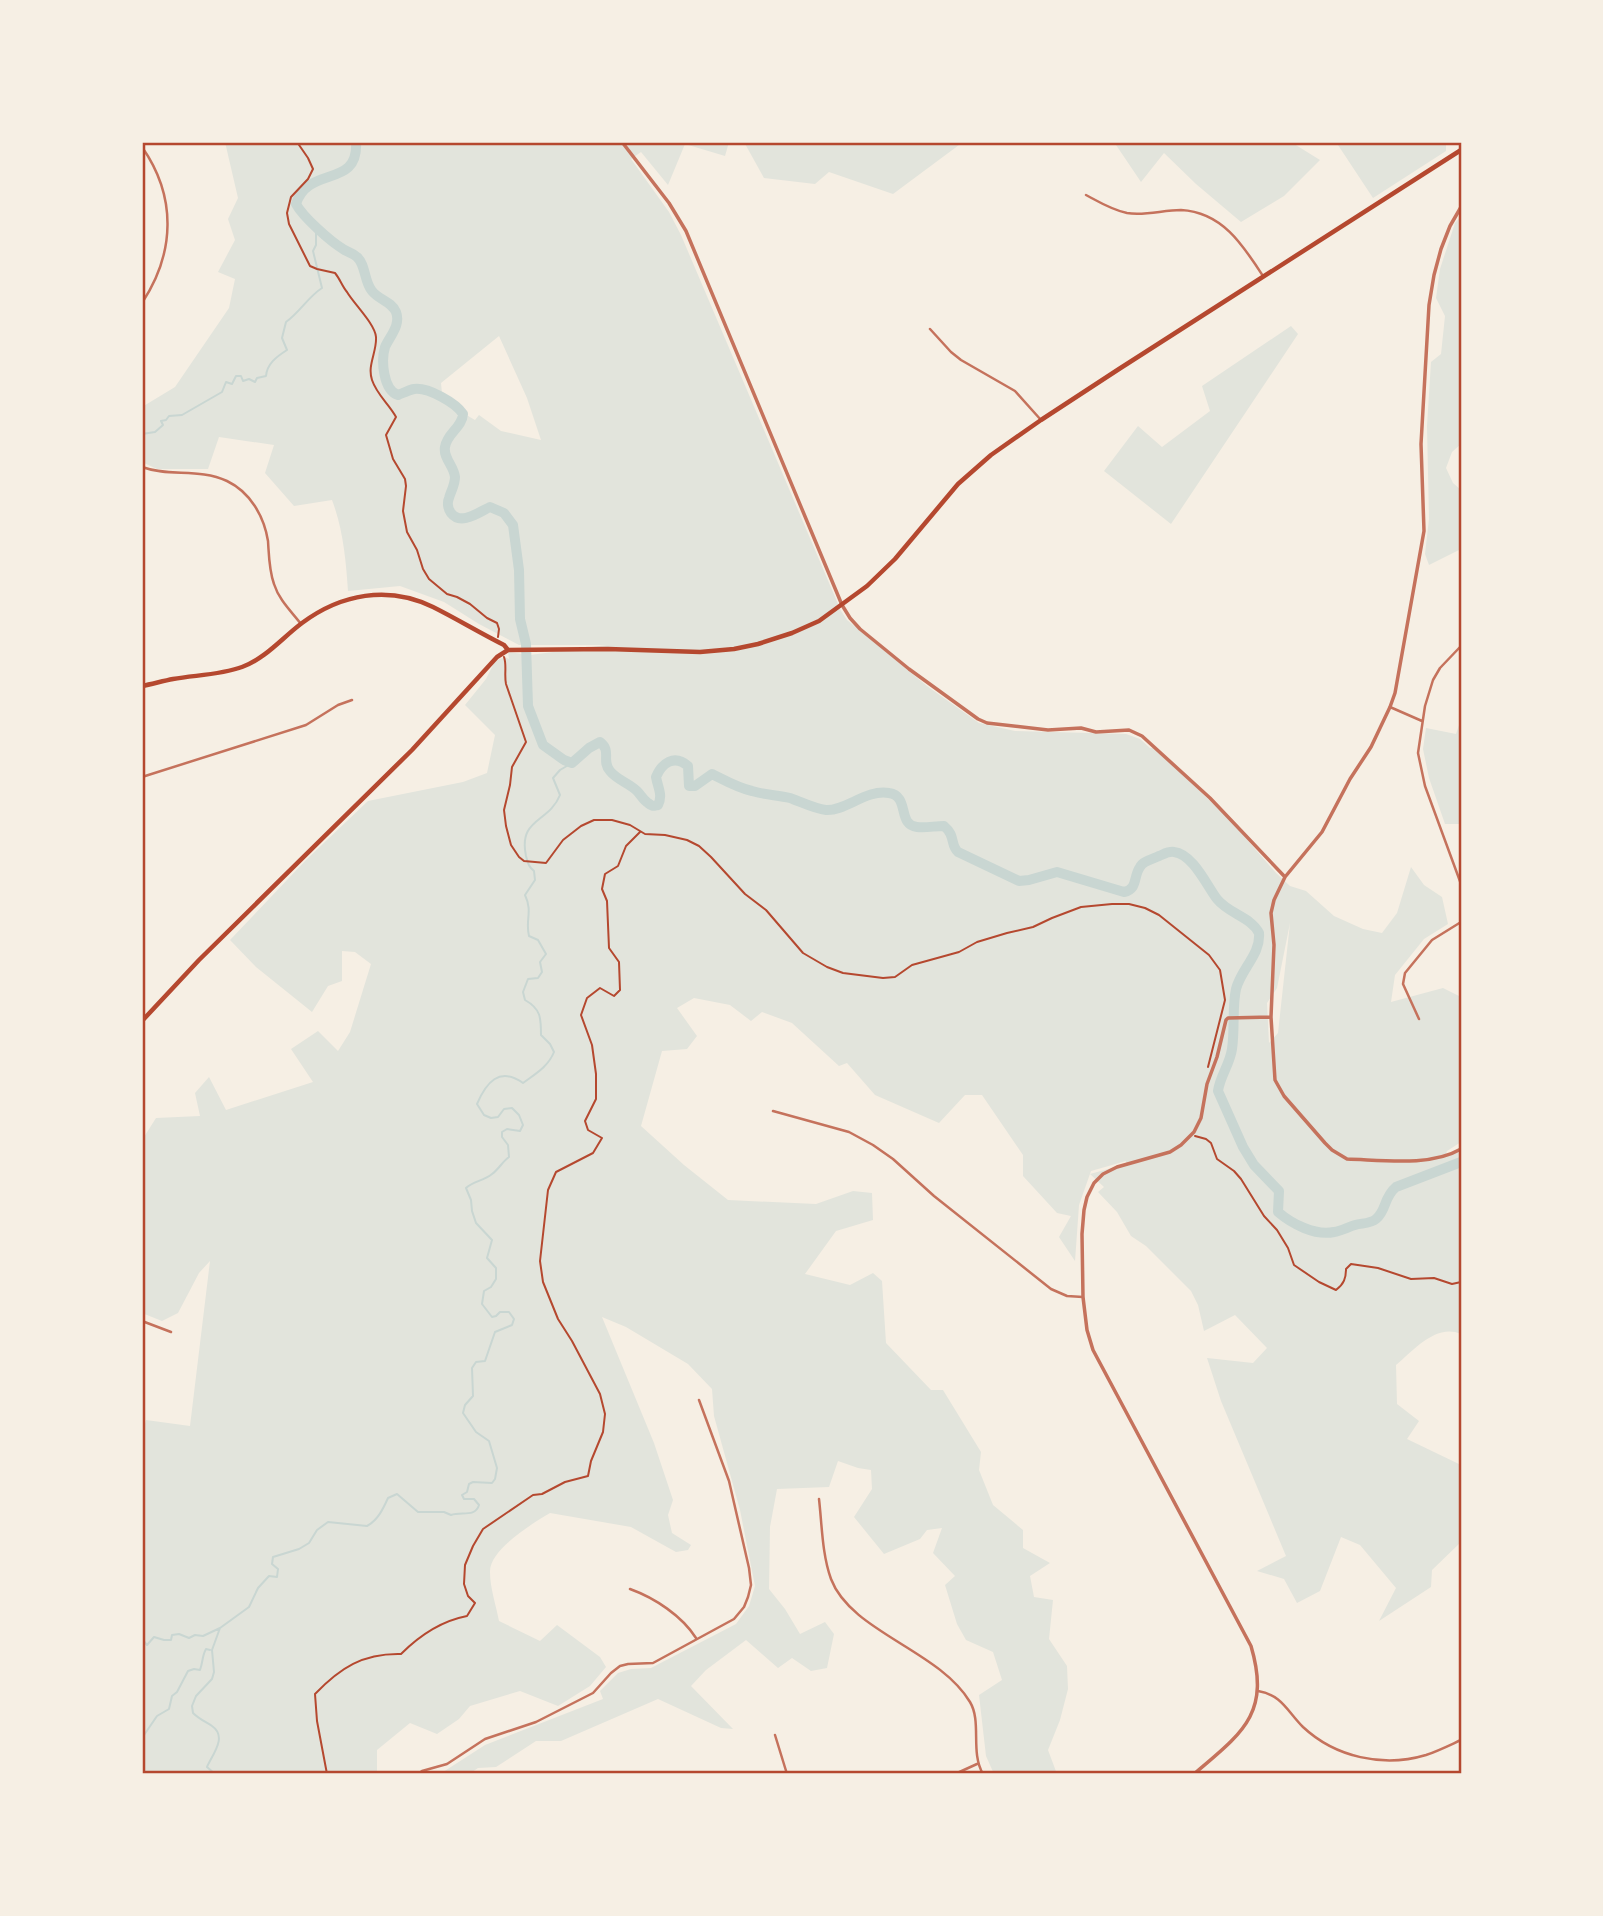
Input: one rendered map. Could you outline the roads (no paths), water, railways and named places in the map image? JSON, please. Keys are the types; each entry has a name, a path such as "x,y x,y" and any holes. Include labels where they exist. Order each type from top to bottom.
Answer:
{"main road":[{"path":"142,1021 199,960 412,750 501,654 508,650 700,652 734,649 792,633 819,621 867,586 895,559 958,484 991,455 1041,420 1461,150"},
{"path":"142,686 242,667 268,652 302,624 344,600 382,594 414,599 433,607 504,645 508,650"}],"street":[{"path":"622,142 686,231 842,605 850,618 909,669 978,719 988,723 1048,730 1129,730 1142,736 1210,798 1285,877"},
{"path":"142,147 159,178 168,222 162,263 142,303"},
{"path":"1086,195 1126,213 1181,210 1210,217 1234,234 1263,276"},
{"path":"1461,207 1441,249 1431,295 1422,422 1424,531 1395,693 1371,747 1350,779 1322,832 1285,877 1274,900 1271,913 1274,945 1270,1017 1275,1080 1284,1096 1332,1150 1347,1159 1396,1161 1439,1158 1461,1149"},
{"path":"930,329 961,360 1015,391 1041,420"},
{"path":"142,467 164,472 209,475 225,480 244,493 255,505 264,523 274,585 285,605 302,624"},
{"path":"1461,646 1440,668 1428,692 1418,752 1425,786 1461,884"},
{"path":"142,777 306,725 338,705 352,700"},
{"path":"1390,707 1422,721"},
{"path":"1419,1019 1403,984 1405,973 1432,940 1461,922"},
{"path":"1194,1774 1238,1734 1251,1716 1258,1691 1258,1669 1251,1646 1093,1350 1083,1297 1084,1210 1090,1189 1098,1178 1111,1170 1170,1152 1194,1132 1201,1118 1207,1084 1217,1057 1224,1023 1228,1018 1270,1017"},
{"path":"773,1111 849,1132 873,1144 1051,1289 1068,1296 1083,1297"},
{"path":"142,1321 171,1332"},
{"path":"418,1774 447,1764 485,1739 536,1722 593,1693 611,1672 620,1666 653,1663 734,1619 744,1607 751,1585 729,1481 699,1400"},
{"path":"818,1499 832,1582 858,1616 915,1651 948,1677 971,1703 977,1764 983,1774"},
{"path":"630,1589 666,1608 691,1630 697,1640"},
{"path":"1258,1691 1277,1697 1299,1723 1316,1737 1354,1756 1402,1760 1425,1755 1461,1740"},
{"path":"775,1735 787,1774"},
{"path":"956,1774 977,1764"}],"waterway":[{"path":"356,142 355,157 350,166 311,184 302,192 296,204 324,235 357,257 372,291 396,312 396,326 384,353 384,374 389,387 398,395 414,389 434,393 463,414 445,447 455,477 448,500 449,508 455,517 465,518 490,507 504,513 513,525 519,570 520,619 526,644 528,706 543,745 572,763 600,742 604,745 606,764 610,771 653,806 658,805 660,798 656,777 665,764 673,761 683,762 688,766 689,786 695,786 712,774 747,790 790,798 826,810 872,794 889,793 899,799 911,825 944,826 958,852 1019,881 1057,872 1124,892 1133,885 1143,863 1168,852 1181,854 1199,871 1217,899 1251,923 1259,933 1257,948 1236,989 1232,1049 1218,1091 1243,1147 1254,1165 1279,1191 1278,1212 1297,1225 1327,1233 1371,1222 1382,1212 1389,1195 1396,1187 1461,1162"},
{"path":"142,434 155,432 163,425 161,421 169,416 182,415 222,392 226,382 232,384 236,376 241,376 243,381 249,379 255,382 257,378 266,376 273,361 287,350 282,338 286,322 322,288 313,251 316,245 316,226"},
{"path":"215,1774 207,1767 219,1741 219,1735 217,1730 193,1713 192,1706 196,1696 212,1679 212,1650 220,1628 249,1607 258,1588 269,1576 277,1577 278,1569 272,1564 273,1557 309,1543 317,1530 328,1522 367,1526 371,1524 388,1498 397,1494 418,1512 444,1512 451,1515 471,1513 479,1505 474,1499 464,1499 462,1495 467,1492 469,1484 492,1483 495,1479 497,1468 489,1441 476,1432 463,1413 465,1405 473,1396 472,1368 476,1362 485,1361 495,1332 512,1325 514,1319 509,1312 500,1312 492,1317 482,1304 484,1291 491,1287 496,1279 496,1268 487,1258 492,1240 476,1223 466,1188 489,1176 509,1157 508,1145 502,1132 507,1129 520,1131 523,1125 512,1108 504,1109 498,1117 484,1115 477,1104 485,1089 494,1079 500,1077 515,1078 523,1083 545,1066 554,1052 541,1035 537,1011 525,1000 523,992 528,979 538,978 542,972 540,962 546,954 538,940 529,936 525,895 535,880 534,871 527,861 525,844 530,827 549,811 560,795 553,778 572,763"},
{"path":"142,1639 147,1645 154,1637 171,1640 172,1635 179,1634 189,1638 195,1635 203,1636 220,1628"},
{"path":"142,1738 157,1716 169,1709 172,1696 188,1671 200,1670 206,1649 210,1650"}]}
